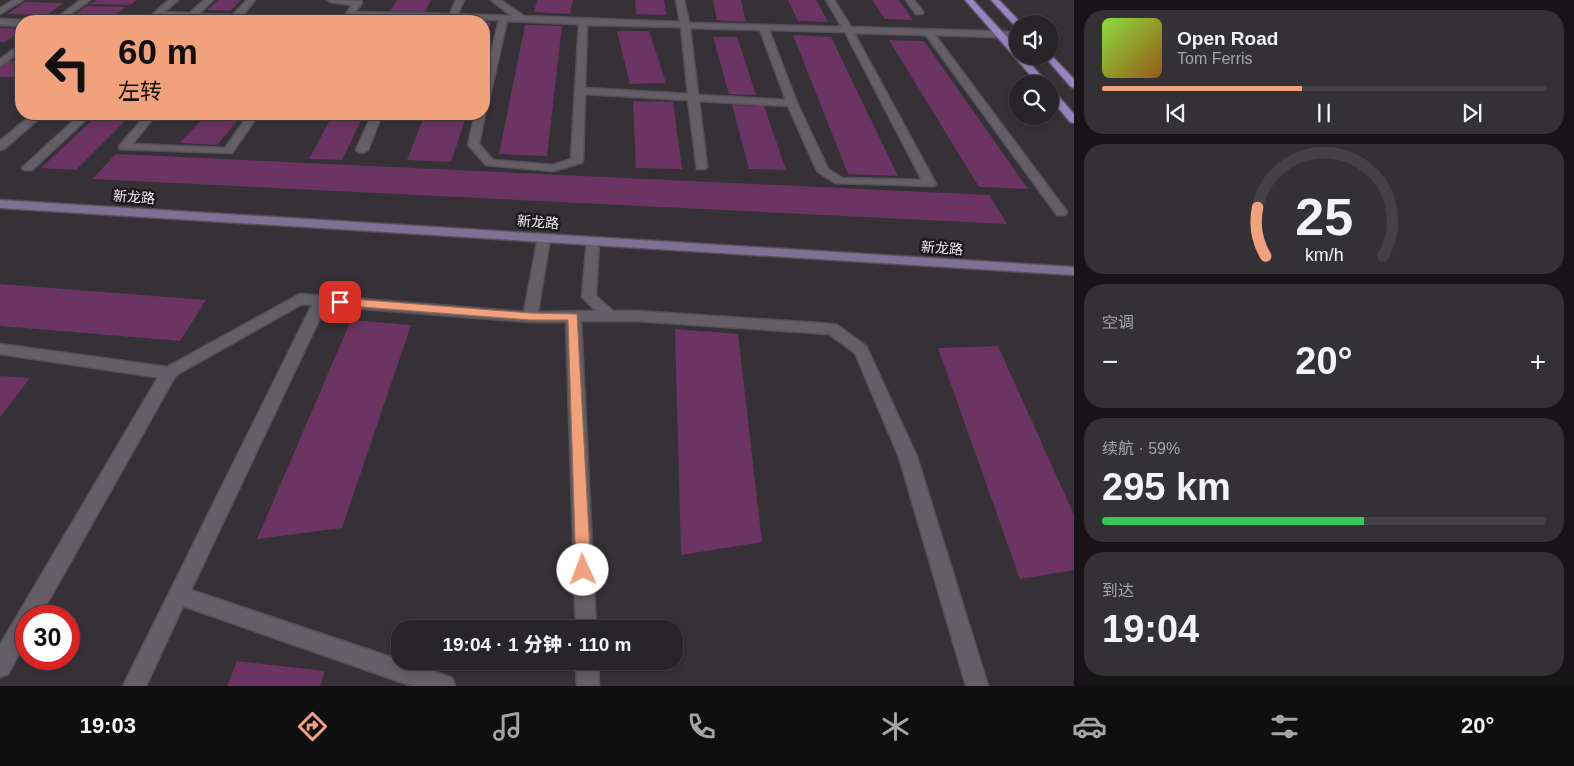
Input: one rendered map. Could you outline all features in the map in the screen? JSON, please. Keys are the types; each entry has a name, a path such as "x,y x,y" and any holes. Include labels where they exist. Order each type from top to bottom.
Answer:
{"main road":[{"path":"969,0 1009,45"},
{"path":"995,0 1009,15"},
{"path":"1027,65 1035,75"},
{"path":"1056,65 1074,84"},
{"path":"1059,102 1074,120"}],"street":[{"path":"0,12 19,0"},
{"path":"65,15 86,0"},
{"path":"158,14 174,0"},
{"path":"192,15 209,0"},
{"path":"238,15 251,0"},
{"path":"331,0 358,3 349,14"},
{"path":"453,15 460,0"},
{"path":"495,0 521,18"},
{"path":"680,0 685,25 701,167"},
{"path":"764,28 792,103 823,171 839,180 930,184 830,0"},
{"path":"910,0 919,12"},
{"path":"158,14 166,15"},
{"path":"349,14 364,15"},
{"path":"490,17 583,22 1009,35"},
{"path":"490,75 504,17"},
{"path":"0,22 15,23"},
{"path":"479,120 473,145 490,163 553,168 577,161 583,22"},
{"path":"928,32 1061,212"},
{"path":"0,64 15,53"},
{"path":"579,91 792,103"},
{"path":"0,147 32,120"},
{"path":"28,168 80,120"},
{"path":"147,120 124,147 228,151 250,120"},
{"path":"362,150 374,120"},
{"name":"新龙路","path":"0,204 1074,271"},
{"path":"530,317 544,238"},
{"path":"593,241 590,259 589,297 609,316"},
{"path":"35,605 169,373 300,299 530,317 637,316 832,329 862,350 908,456 977,686"},
{"path":"134,686 321,301"},
{"path":"573,316 586,620"},
{"path":"0,349 169,373"},
{"path":"179,595 444,686"},
{"path":"0,666 15,640"},
{"path":"587,670 588,686"}],"building":[{"path":"97,0 137,0 130,5 90,4"},
{"path":"218,0 241,0 230,11 207,10"},
{"path":"397,0 431,0 425,12 390,11"},
{"path":"537,0 573,0 570,14 534,12"},
{"path":"635,0 664,0 666,15 636,14"},
{"path":"713,0 741,0 746,22 717,20"},
{"path":"788,0 816,0 828,22 798,21"},
{"path":"872,0 899,0 913,20 885,19"},
{"path":"25,2 64,3 47,15 7,14"},
{"path":"87,6 126,7 116,15 74,15"},
{"path":"525,25 562,26 547,156 499,154"},
{"path":"0,28 15,29 15,35 5,42 0,42"},
{"path":"617,31 649,31 666,83 630,84"},
{"path":"793,35 831,37 898,176 848,174"},
{"path":"713,37 737,37 756,95 729,94"},
{"path":"889,40 924,41 1028,189 979,187"},
{"path":"6,61 15,61 15,77 0,77 0,65"},
{"path":"633,101 673,102 682,169 636,168"},
{"path":"732,105 764,106 786,170 749,169"},
{"path":"93,120 126,120 76,170 41,168"},
{"path":"201,120 238,120 217,145 180,143"},
{"path":"330,120 361,120 342,160 309,159"},
{"path":"423,120 465,120 451,162 407,160"},
{"path":"116,154 989,195 1007,224 92,179"},
{"path":"0,284 206,300 180,341 0,326"},
{"path":"351,320 411,325 342,528 257,539"},
{"path":"675,329 738,334 762,542 681,555"},
{"path":"998,346 1074,515 1074,570 1020,579 938,348"},
{"path":"0,376 30,378 0,417"},
{"path":"237,661 325,671 320,686 227,686"}],"route":[{"path":"340,302 530,317 573,316 583,570"}]}
